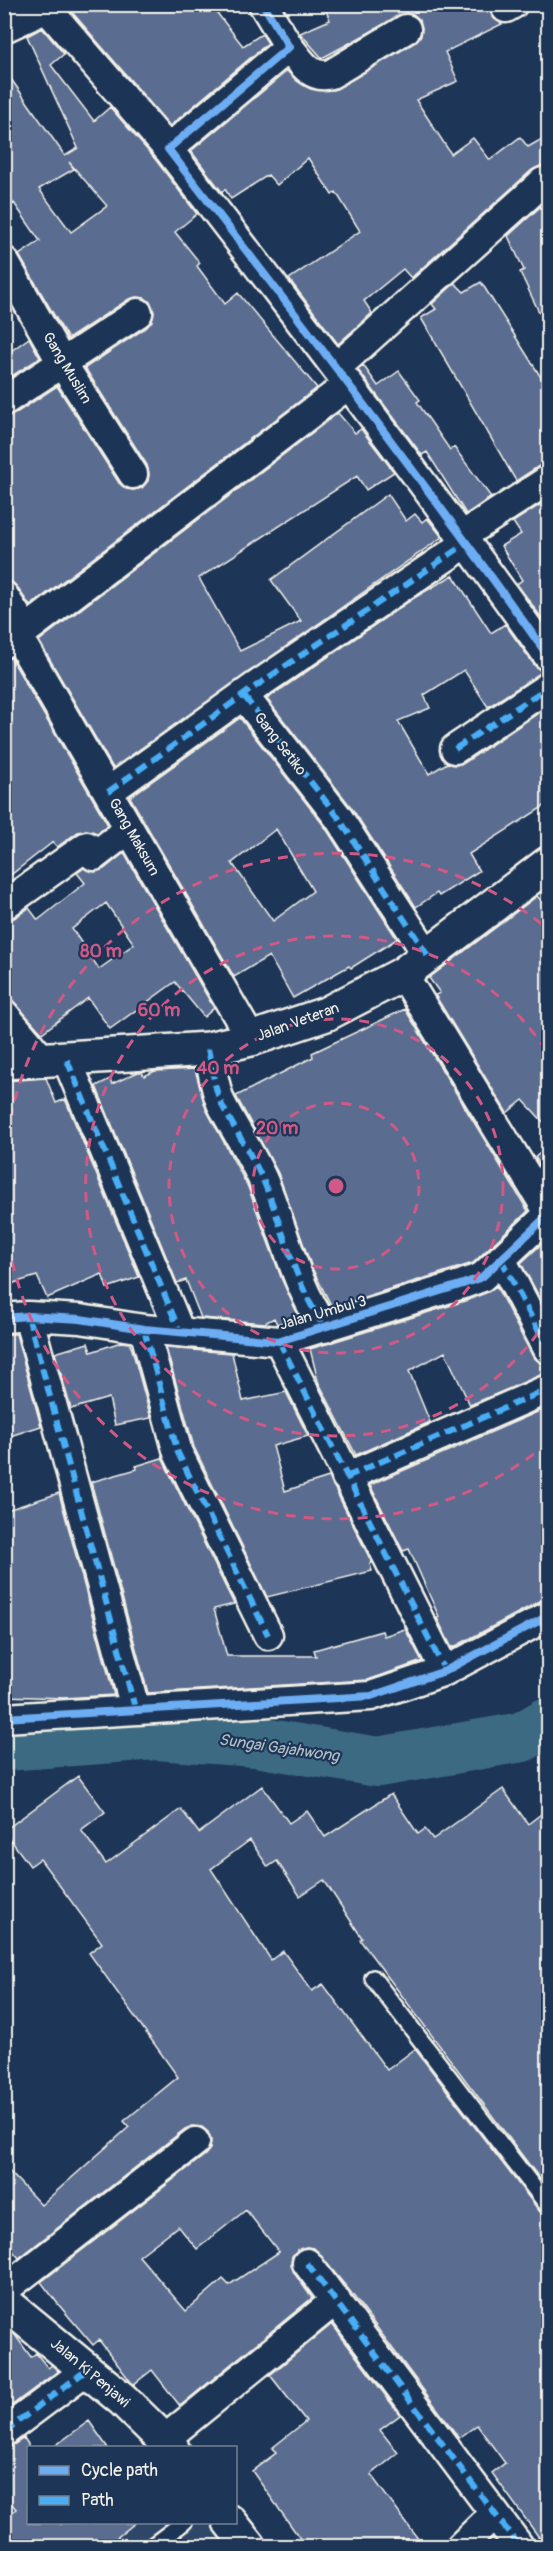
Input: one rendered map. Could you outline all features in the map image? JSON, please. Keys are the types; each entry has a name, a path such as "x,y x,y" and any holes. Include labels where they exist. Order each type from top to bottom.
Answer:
{"main road":[{"name":"Jalan Veteran","path":"4,1062 208,1049 251,1039 326,1014 415,965 549,864"},
{"name":"Jalan Ki Penjawi","path":"4,2302 88,2370 168,2443"},
{"path":"231,2524 249,2547"}],"street":[{"path":"263,4 289,46 312,74 322,77 331,74 406,29"},
{"path":"4,28 44,7 168,149 343,376 549,656"},
{"path":"168,149 289,46"},
{"path":"16,636 343,376 543,182"},
{"name":"Gang Muslim","path":"4,261 62,363 132,474"},
{"path":"4,401 138,313"},
{"name":"Gang Setiko","path":"549,480 244,696 338,817 549,1213"},
{"name":"Gang Maksum","path":"4,596 16,636 251,1039"},
{"path":"455,749 549,687"},
{"path":"108,792 244,696"},
{"path":"4,905 87,846 94,856 129,830"},
{"path":"4,1014 55,1059 180,1332"},
{"path":"208,1049 220,1100 262,1178 283,1232 293,1267 309,1302 325,1328"},
{"name":"Jalan Umbul 3","path":"16,1317 80,1319 144,1329 279,1341 463,1284 482,1276 549,1213"},
{"path":"501,1259 549,1349"},
{"path":"16,1317 135,1708"},
{"path":"144,1329 178,1453 267,1635"},
{"path":"279,1341 445,1671"},
{"path":"346,1476 549,1389"},
{"path":"4,1718 135,1708 370,1696 445,1671 549,1616"},
{"path":"4,2290 195,2142"},
{"path":"307,2263 519,2547"},
{"path":"168,2443 336,2300"},
{"path":"4,2432 88,2370"},
{"path":"461,2547 494,2514"}],"lane":[{"path":"373,1978 549,2206"},
{"path":"152,2547 183,2524"}],"shaded area":[{"path":"55,2524 212,2524 229,2546 27,2546"}],"building":[{"path":"65,4 210,4 243,46 262,34 268,43 170,126"},
{"path":"323,4 490,4 492,17 502,24 445,52 458,81 416,100 451,154 473,138 490,160 520,137 528,147 549,135 549,167 540,166 532,170 411,278 403,269 364,301 372,313 338,344 289,279 360,231 336,192 332,195 308,158 277,185 268,175 231,199 225,189 222,192 191,151 287,71 297,81 311,89 334,90 414,43 421,36 420,20 413,14 405,13 322,58 300,33 330,20"},
{"path":"42,28 64,54 51,65 94,121 110,107 155,159 197,214 175,232 200,263 197,266 225,304 238,293 317,388 30,606 12,582 4,580 4,417 13,415 57,386 119,483 126,489 142,488 148,481 147,465 85,368 147,327 154,313 151,303 145,298 129,299 68,339 19,255 40,241 14,203 4,209 4,69 65,156 78,148 27,36","holes":["69,162 107,206 71,232 39,189 74,169"]},
{"path":"549,199 549,333 520,272 524,270 508,236"},
{"path":"481,282 549,390 549,464 539,466 516,481 421,318 436,309 432,304 455,283 464,292"},
{"path":"29,338 40,358 4,381 4,356"},
{"path":"363,365 378,386 399,371 420,400 417,402 450,450 454,447 491,497 466,514 427,452 422,455 358,370"},
{"path":"338,413 355,433 361,429 394,472 366,490 357,476 199,578 240,651 301,621 271,580 388,494 406,521 415,514 422,522 427,518 442,537 113,768 39,641"},
{"path":"549,499 549,628 517,584 522,580 501,546 521,534 513,522"},
{"path":"453,575 491,633 505,624 535,666 542,672 488,707 464,670 424,695 430,708 398,721 429,774 447,763 455,765 464,763 549,706 549,803 469,854 479,871 439,896 437,893 416,907 351,807 267,699 414,598"},
{"path":"11,658 108,825 97,833 86,830 78,832 57,847 53,842 7,878 9,881 4,884 4,659"},
{"path":"240,718 325,827 397,939 351,968 349,966 293,998 269,956 234,977 130,797","holes":["276,829 313,891 273,921 232,863"]},
{"path":"124,853 214,1008 204,1017 175,982 110,1029 88,998 42,1033 13,1001 4,985 4,921 14,918 29,908 38,920 85,883 77,873 84,868 95,872 104,869","holes":["106,903 134,944 99,969 72,929"]},
{"path":"537,896 549,909 549,1128 523,1100 507,1113 435,995 440,993 429,978"},
{"path":"405,1009 528,1211 473,1263 332,1307 312,1268 278,1173 236,1096 313,1057 312,1053"},
{"path":"195,1069 206,1109 248,1187 282,1280 299,1317 277,1324 274,1318 265,1323 201,1318 186,1280 177,1283 96,1086 110,1079 112,1084 138,1072 142,1072 144,1076 155,1071"},
{"path":"46,1078 56,1103 65,1099 139,1277 107,1288 102,1274 47,1298 37,1276 4,1286 4,1081"},
{"path":"549,1147 549,1180 535,1157"},
{"path":"549,1237 549,1313 548,1313 521,1263"},
{"path":"496,1286 533,1357 543,1364 546,1373 470,1405 445,1352 409,1371 430,1422 356,1455 318,1381 310,1349 468,1300"},
{"path":"4,1334 16,1334 41,1426 10,1436 4,1418"},
{"path":"121,1342 129,1343 132,1349 151,1418 115,1425 109,1398 71,1409 55,1353 88,1343 91,1352"},
{"path":"166,1348 232,1353 243,1401 286,1392 308,1436 273,1446 285,1491 329,1477 372,1563 370,1564 372,1571 267,1597 194,1447"},
{"path":"549,1407 549,1600 540,1601 452,1648 437,1618 439,1617 409,1549 403,1551 370,1485"},
{"path":"162,1458 234,1604 214,1609 227,1656 316,1656 314,1650 382,1631 384,1636 405,1629 422,1661 368,1680 148,1693 91,1482 137,1469 136,1466"},
{"path":"59,1493 114,1695 64,1698 4,1696 4,1511"},
{"path":"78,1776 105,1812 81,1830 106,1864 181,1809 199,1833 262,1786 289,1823 307,1811 325,1837 391,1794 418,1834 425,1829 433,1839 503,1789 528,1824 549,1808 549,2191 360,1940 362,1938 324,1880 300,1896 277,1861 268,1867 250,1840 211,1869 271,1960 283,1951 312,1991 323,1984 387,2070 415,2049 540,2212 549,2216 549,2547 546,2547 492,2473 505,2463 477,2425 459,2438 349,2290 314,2248 306,2247 298,2250 292,2256 291,2264 294,2273 312,2298 180,2406 152,2370 134,2384 131,2382 99,2340 93,2345 58,2304 41,2282 205,2155 210,2149 211,2140 208,2132 202,2127 193,2126 185,2129 19,2258 4,2241 4,2166 41,2205 129,2127 124,2121 178,2077 89,1953 102,1943 40,1859 30,1866 4,1831","holes":["246,2210 279,2252 229,2285 223,2279 186,2311 139,2256 178,2226 197,2249"]},
{"path":"332,2324 400,2415 380,2430 398,2453 371,2475 424,2547 306,2547 252,2471 276,2453 272,2448 306,2421 270,2375"},
{"path":"4,2327 15,2335 31,2357 36,2353 48,2368 52,2365 58,2371 4,2411"},
{"path":"89,2421 107,2446 55,2446"},
{"path":"24,2438 28,2444 27,2524 134,2524 105,2547 4,2547 4,2518 16,2509 4,2495 4,2448"}],"waterway":[{"name":"Sungai Gajahwong","path":"4,1746 156,1735 256,1742 378,1762 522,1737 548,1722"}],"marked path":[{"path":"108,792 256,686 468,542"},
{"path":"455,749 548,687"},
{"path":"244,696 338,817 428,956"},
{"path":"208,1049 221,1103 263,1180 297,1274 325,1328"},
{"path":"67,1060 180,1332"},
{"path":"501,1259 548,1349"},
{"path":"28,1316 135,1708"},
{"path":"144,1329 178,1453 268,1635"},
{"path":"279,1341 445,1671"},
{"path":"346,1477 548,1389"},
{"path":"307,2263 519,2546"},
{"path":"4,2432 88,2369"}],"cycle path":[{"path":"263,4 289,47 168,149 313,337 548,656"},
{"path":"4,1318 28,1316 80,1319 144,1329 279,1341 482,1277 548,1215"},
{"path":"4,1718 371,1696 445,1671 548,1616"}]}
